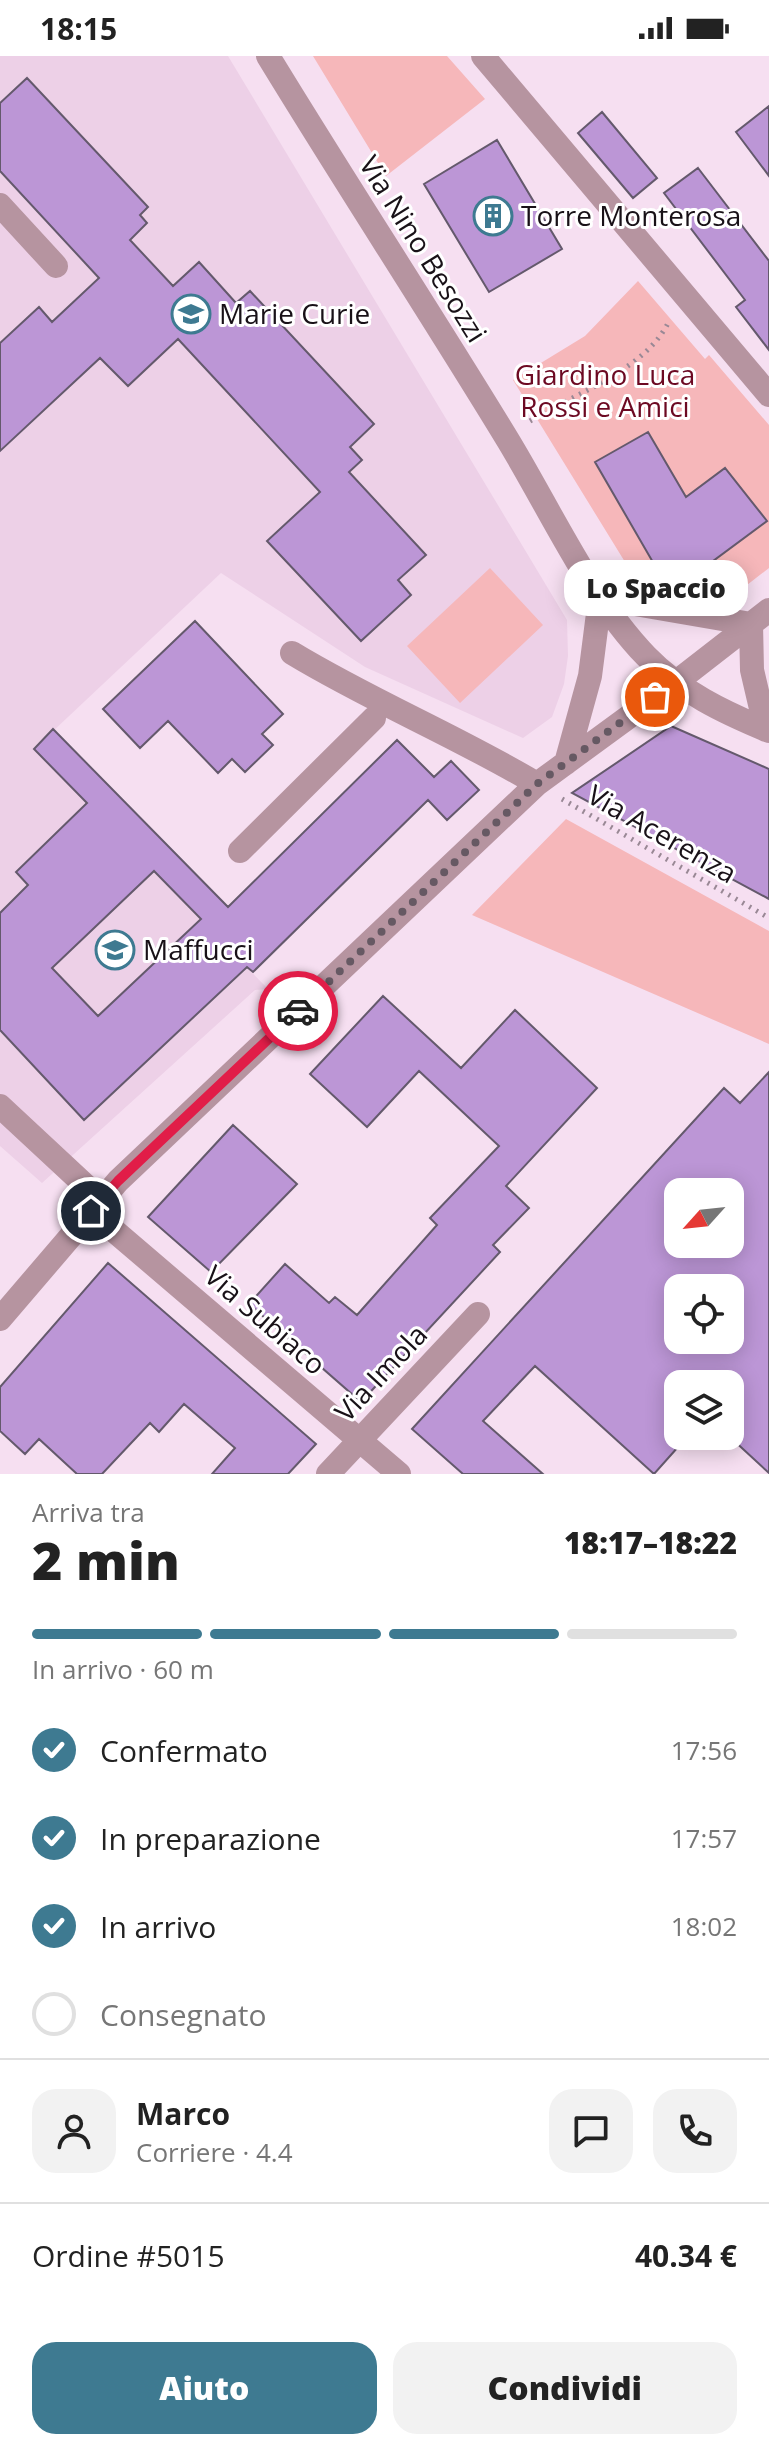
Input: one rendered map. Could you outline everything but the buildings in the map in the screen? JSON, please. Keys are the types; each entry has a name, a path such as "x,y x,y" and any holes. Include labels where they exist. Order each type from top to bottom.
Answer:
{"street":[{"name":"Via Nino Besozzi","path":"268,56 498,424 600,598 645,655 675,683 700,700 768,731"},
{"path":"483,56 769,395"},
{"path":"0,205 56,266"},
{"path":"566,763 590,676 600,598 760,617"},
{"path":"0,1319 118,1181 537,784 760,617"},
{"path":"760,617 752,670 768,731"},
{"path":"292,653 344,685 483,752 537,784"},
{"path":"240,851 374,718"},
{"name":"Via Subiaco","path":"0,1106 96,1206 399,1474"},
{"name":"Via Imola","path":"328,1474 478,1314"}],"path":[{"path":"530,421 648,351 662,337 674,312"},
{"name":"Via Acerenza","path":"537,784 769,918"}],"shaded area":[{"name":"Marie Curie","path":"0,56 228,56 567,620 568,656 564,684 552,717 523,738 365,667 221,573 34,749 268,989 255,990 42,1183 0,1146"}],"green space":[{"path":"313,56 447,56 485,99 386,176"},
{"name":"Giardino Luca Rossi e Amici","path":"638,281 705,359 709,355 769,425 769,568 738,592 641,588 513,380 585,336","holes":["595,462 686,497 725,468 767,521 686,581 673,564 658,571"]},
{"path":"490,568 543,625 460,703 407,646"},
{"path":"566,819 769,931 769,1044 472,915"}],"way so far":[{"path":"298,1011 537,784 655,697"}],"place":[{"name":"Torre Monterosa","path":"493,216"},
{"name":"Marie Curie","path":"191,314"},
{"name":"Lo Spaccio","path":"655,697"},
{"name":"Maffucci","path":"115,950"}],"route":[{"path":"91,1211 118,1181 298,1011"}]}
